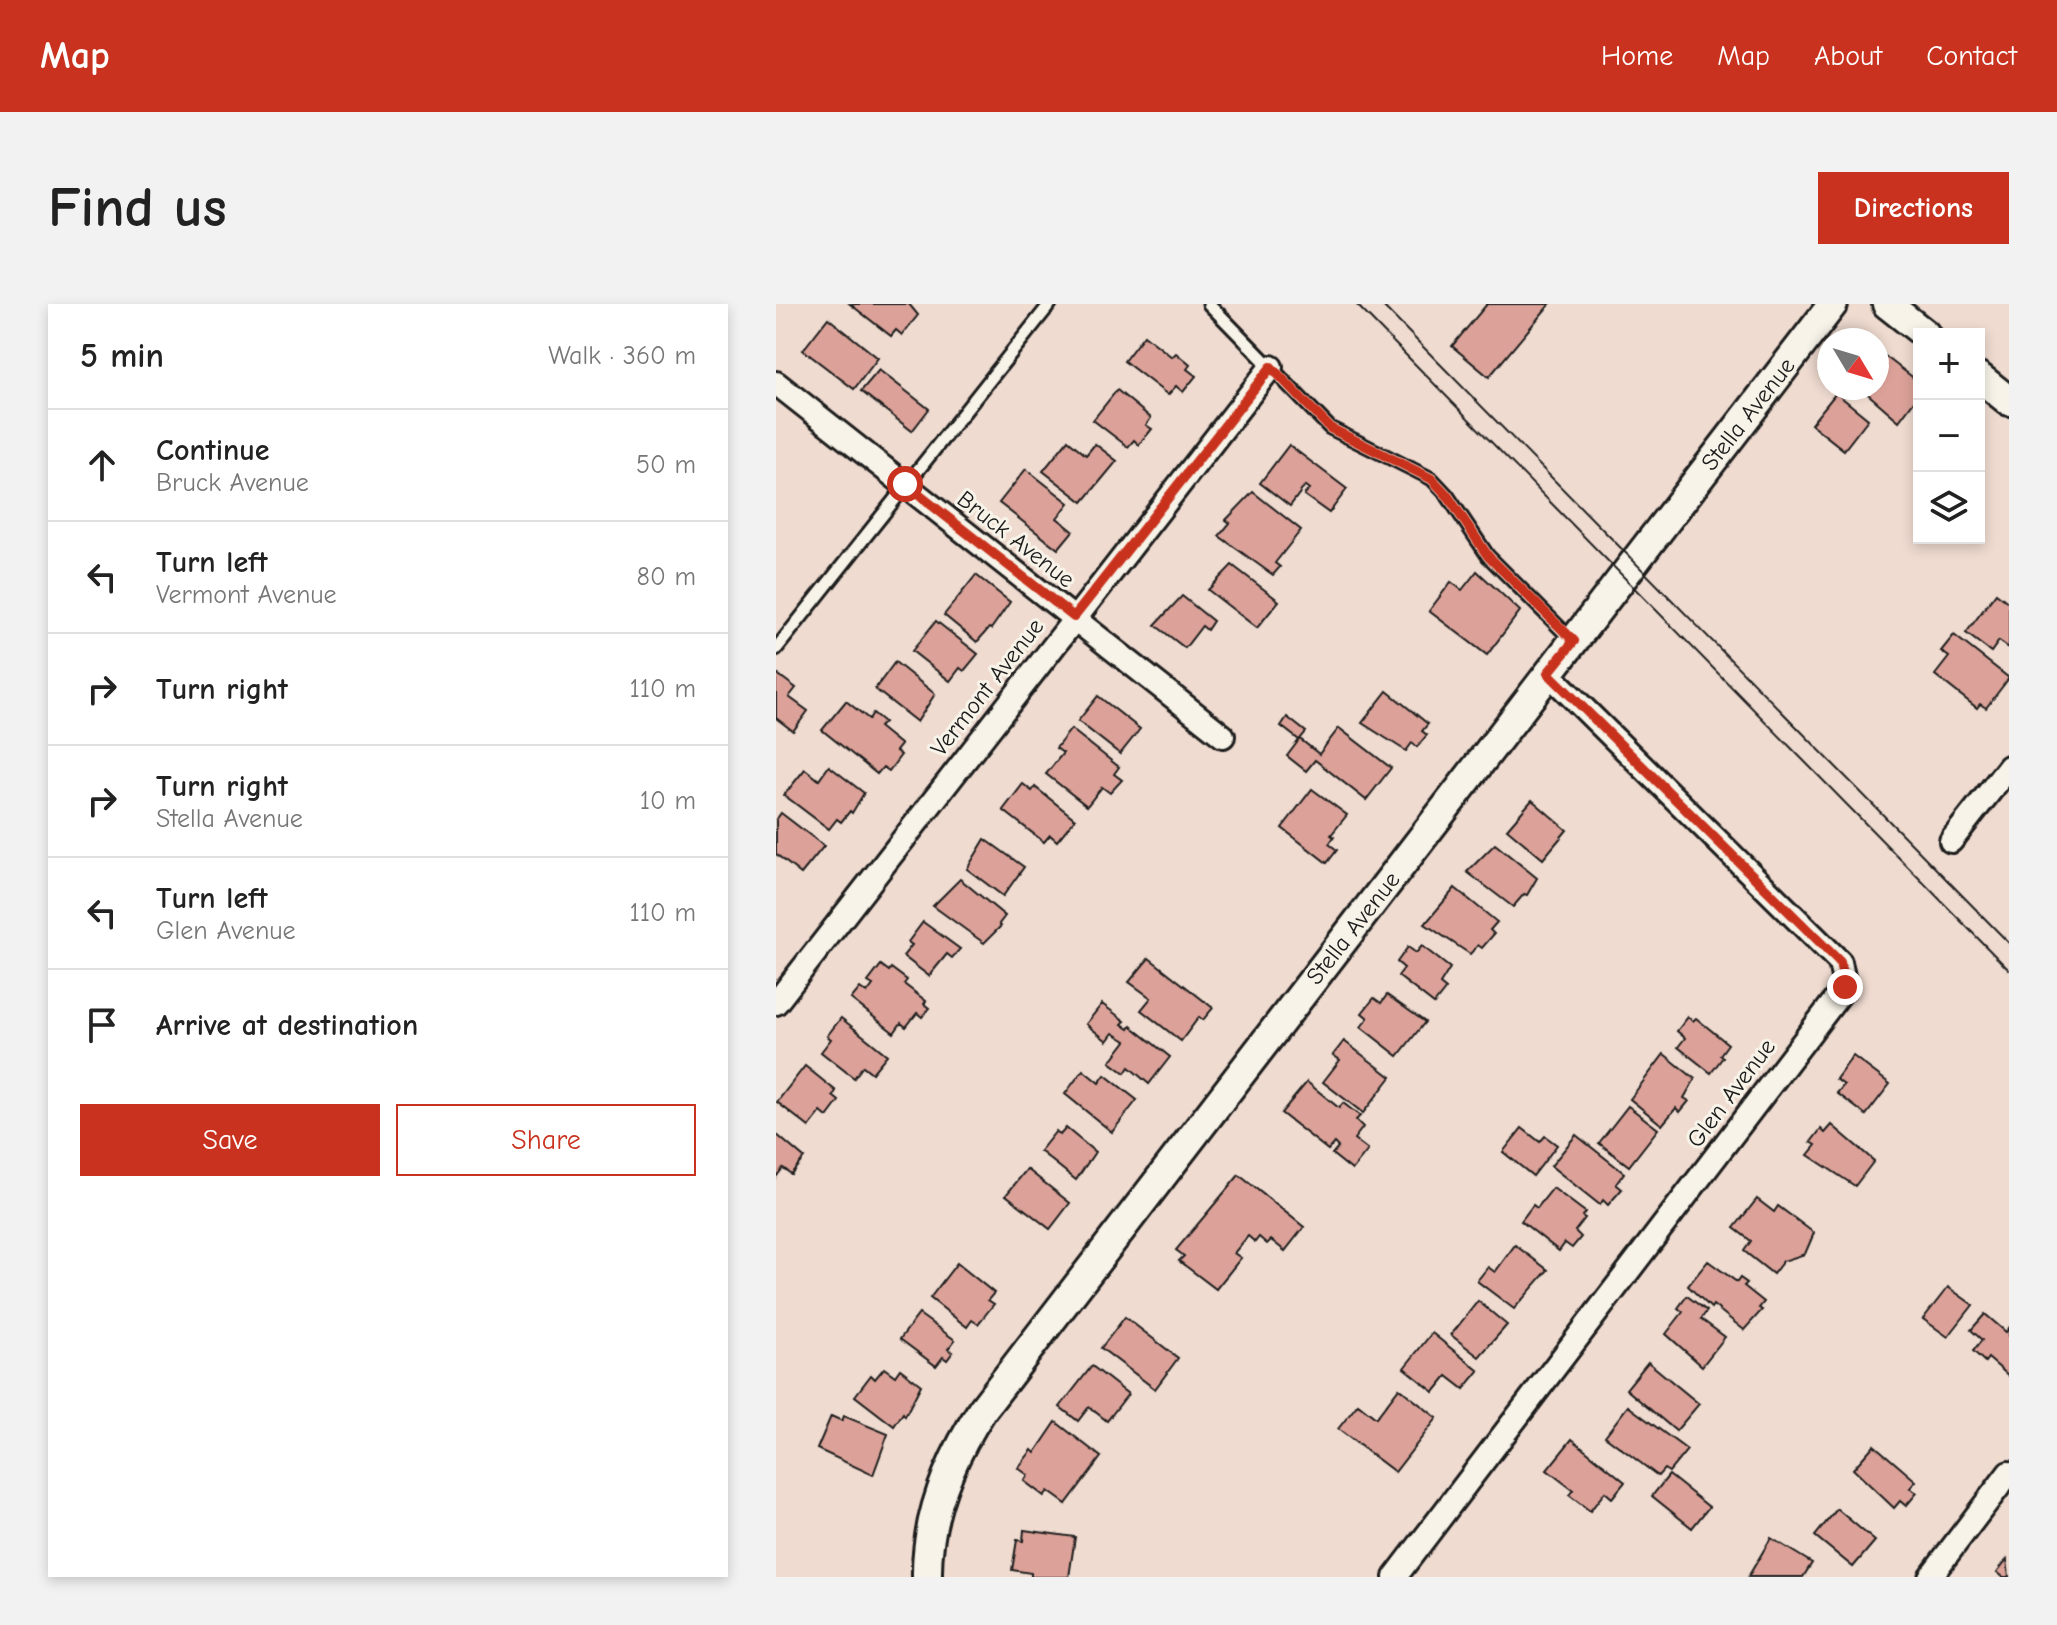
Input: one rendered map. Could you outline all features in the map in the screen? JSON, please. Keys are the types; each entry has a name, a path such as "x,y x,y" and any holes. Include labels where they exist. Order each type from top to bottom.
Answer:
{"street":[{"name":"Stella Avenue","path":"927,1577 931,1521 963,1439 982,1410 1833,304"},
{"path":"1900,308 1919,328"},
{"name":"Vermont Avenue","path":"776,1003 1271,367"},
{"path":"1985,382 2009,401"},
{"name":"Bruck Avenue","path":"776,383 1223,736"},
{"name":"Glen Avenue","path":"1395,1577 1845,987 1840,962 1548,673"},
{"path":"1951,841 2009,767"},
{"path":"1930,1577 2009,1473"}],"lane":[{"path":"776,649 1050,304"},
{"path":"1209,304 1330,428 1432,479 1447,495 1488,556 1574,641"}],"building":[{"path":"850,304 909,304 918,315 902,335 896,330 891,336"},
{"path":"1487,304 1550,304 1489,377 1452,346"},
{"path":"828,318 878,358 854,389 803,350"},
{"path":"1144,335 1172,357 1176,353 1190,365 1187,369 1196,376 1183,392 1176,386 1168,395 1124,361"},
{"path":"1889,359 1913,377 1913,402 1899,421 1875,400 1889,400"},
{"path":"879,370 929,409 912,431 861,391"},
{"path":"1117,390 1151,418 1146,425 1152,429 1139,445 1134,440 1128,447 1093,420"},
{"path":"1830,400 1845,400 1868,419 1844,450 1811,424"},
{"path":"1068,440 1086,455 1095,444 1117,461 1083,502 1043,471"},
{"path":"1289,445 1347,489 1329,513 1304,495 1309,489 1305,486 1290,506 1260,483"},
{"path":"1026,469 1069,503 1057,518 1073,531 1058,549 999,503"},
{"path":"1253,492 1301,530 1275,563 1280,567 1273,575 1219,536 1230,523 1226,520"},
{"path":"1232,565 1279,601 1257,628 1208,590"},
{"path":"1477,571 1520,611 1487,655 1429,611 1451,582 1462,590"},
{"path":"976,575 1010,602 991,629 977,642 944,615"},
{"path":"1996,593 2009,603 2009,648 1999,641 1991,652 1966,633"},
{"path":"1182,596 1213,621 1207,630 1202,626 1185,648 1155,625"},
{"path":"936,621 978,654 964,671 960,668 950,681 912,651"},
{"path":"1954,635 2009,678 1986,708 1980,704 1977,708 1935,675 1949,657 1941,651"},
{"path":"895,662 935,694 917,722 875,689"},
{"path":"776,673 796,688 789,697 808,711 793,731 776,718"},
{"path":"1387,691 1428,724 1422,731 1427,735 1417,747 1412,743 1406,751 1362,723"},
{"path":"1098,696 1140,729 1120,754 1078,721"},
{"path":"846,701 869,719 873,713 884,722 879,727 901,745 896,751 901,755 889,771 883,767 877,774 822,730"},
{"path":"1287,717 1306,732 1300,739 1319,754 1339,728 1391,768 1366,800 1315,760 1306,771 1287,756 1299,740 1281,726"},
{"path":"1071,729 1119,767 1114,774 1122,780 1110,793 1102,787 1087,806 1046,774 1063,753 1056,748"},
{"path":"829,766 864,793 852,813 850,811 841,822 837,819 829,829 784,795 805,769 819,780"},
{"path":"1023,784 1032,791 1035,787 1075,819 1057,841 1050,835 1044,842 1003,810"},
{"path":"1312,789 1347,815 1331,835 1334,837 1329,844 1337,850 1327,863 1282,828"},
{"path":"1532,800 1567,830 1543,859 1507,829"},
{"path":"781,813 824,846 801,874 776,854 776,820"},
{"path":"985,839 1024,867 1003,896 967,869"},
{"path":"1495,844 1537,878 1527,895 1524,894 1513,907 1467,872"},
{"path":"960,879 1005,916 999,924 1001,926 984,943 933,906"},
{"path":"1455,888 1497,922 1490,930 1494,934 1482,948 1478,945 1470,954 1425,924"},
{"path":"923,922 960,949 952,958 947,954 929,976 903,956 912,945 908,942"},
{"path":"1422,946 1450,968 1440,984 1446,989 1434,1004 1398,976 1404,968 1397,962 1408,947 1416,953"},
{"path":"1149,958 1213,1008 1203,1020 1199,1017 1181,1041 1141,1010 1151,998 1129,982"},
{"path":"881,965 907,980 904,984 926,1001 924,1004 929,1008 922,1017 917,1013 906,1027 901,1023 894,1033 851,999 860,988 867,993 873,985 868,982"},
{"path":"1387,995 1425,1022 1398,1056 1361,1027 1368,1018 1362,1013 1374,998 1381,1003"},
{"path":"1102,1004 1125,1021 1122,1024 1129,1029 1131,1026 1170,1057 1149,1084 1129,1067 1125,1073 1110,1062 1126,1041 1113,1033 1107,1041 1086,1024"},
{"path":"1688,1017 1693,1021 1696,1018 1728,1044 1711,1073 1678,1047 1685,1038 1677,1031"},
{"path":"841,1018 887,1055 872,1073 863,1066 854,1078 821,1052 831,1039 827,1036"},
{"path":"1344,1041 1391,1077 1363,1113 1323,1082 1340,1060 1333,1055"},
{"path":"1664,1054 1695,1079 1684,1098 1689,1101 1680,1112 1676,1108 1662,1125 1630,1099"},
{"path":"1853,1056 1890,1084 1866,1115 1837,1093 1844,1085 1836,1079"},
{"path":"805,1066 836,1091 833,1096 839,1101 827,1117 821,1112 809,1127 777,1102"},
{"path":"1083,1070 1099,1083 1105,1075 1137,1100 1112,1132 1065,1094"},
{"path":"1307,1082 1339,1108 1343,1103 1360,1116 1356,1120 1363,1127 1354,1139 1368,1150 1352,1170 1332,1154 1338,1147 1334,1143 1328,1150 1281,1113"},
{"path":"1628,1106 1658,1129 1629,1166 1599,1143"},
{"path":"1832,1125 1874,1161 1855,1186 1808,1155 1816,1145 1811,1142 1821,1129 1825,1133"},
{"path":"1066,1128 1095,1152 1076,1180 1040,1151 1056,1131 1060,1135"},
{"path":"1522,1128 1540,1142 1545,1136 1557,1145 1533,1176 1503,1152"},
{"path":"776,1134 804,1158 791,1174 783,1168 776,1177"},
{"path":"1576,1135 1624,1173 1616,1184 1622,1189 1608,1205 1603,1200 1600,1205 1551,1166"},
{"path":"1027,1169 1070,1203 1050,1229 1006,1195"},
{"path":"1239,1175 1304,1227 1285,1251 1271,1240 1267,1244 1259,1237 1255,1242 1248,1236 1234,1253 1241,1258 1216,1289 1179,1261 1184,1256 1176,1250"},
{"path":"1553,1188 1585,1212 1582,1216 1585,1218 1575,1231 1581,1237 1572,1248 1565,1243 1559,1251 1521,1221 1533,1205 1537,1208"},
{"path":"1757,1199 1774,1212 1778,1206 1814,1233 1805,1254 1783,1261 1773,1274 1744,1251 1751,1241 1734,1228"},
{"path":"1515,1245 1548,1270 1514,1309 1477,1281 1488,1267 1495,1272"},
{"path":"1708,1261 1737,1282 1740,1278 1747,1283 1744,1286 1764,1302 1759,1308 1762,1310 1744,1330 1713,1305 1711,1308 1688,1286"},
{"path":"957,1263 994,1293 988,1300 994,1304 978,1324 972,1320 967,1327 930,1298"},
{"path":"1948,1287 1973,1305 1948,1337 1923,1319"},
{"path":"1687,1296 1707,1311 1701,1319 1725,1337 1702,1366 1666,1334 1683,1312 1678,1308"},
{"path":"1478,1301 1507,1325 1479,1357 1451,1335"},
{"path":"919,1314 955,1340 948,1349 953,1352 947,1360 943,1357 936,1366 900,1339"},
{"path":"1985,1314 2006,1332 2009,1328 2009,1376 1988,1358 1985,1362 1973,1351 1982,1340 1971,1330"},
{"path":"1125,1317 1178,1358 1155,1389 1101,1348"},
{"path":"1432,1333 1479,1371 1464,1389 1447,1376 1434,1392 1404,1368"},
{"path":"1648,1362 1699,1404 1676,1431 1626,1389"},
{"path":"1092,1366 1128,1394 1107,1421 1089,1407 1078,1421 1060,1407"},
{"path":"884,1368 895,1376 900,1369 921,1385 905,1416 903,1413 894,1426 855,1396 871,1375 875,1379"},
{"path":"1399,1388 1437,1418 1395,1472 1338,1429 1358,1404 1376,1418"},
{"path":"1628,1406 1687,1450 1669,1472 1664,1469 1658,1476 1605,1436"},
{"path":"831,1416 842,1421 844,1416 888,1434 873,1475 817,1449"},
{"path":"1056,1422 1101,1457 1066,1504 1048,1491 1044,1496 1024,1481 1028,1475 1018,1468 1032,1450 1035,1453"},
{"path":"1572,1439 1625,1482 1612,1498 1605,1492 1590,1511 1569,1495 1573,1490 1547,1470"},
{"path":"1874,1445 1916,1481 1910,1488 1917,1493 1906,1506 1900,1501 1894,1508 1853,1469"},
{"path":"1669,1475 1709,1507 1692,1528 1652,1496"},
{"path":"1837,1509 1875,1541 1853,1567 1815,1536"},
{"path":"1024,1530 1075,1537 1069,1577 1031,1577 1031,1573 1012,1570 1017,1540 1023,1541"},
{"path":"1771,1538 1812,1563 1803,1577 1748,1577"},
{"path":"2007,1559 2009,1577 2003,1577 1997,1572"}],"tram line":[{"path":"1356,304 2009,970"},
{"path":"1381,304 2009,943"}],"route":[{"path":"905,484 1074,617 1271,367 1330,428 1378,454 1417,469 1447,495 1488,556 1574,641 1548,673 1840,962 1845,987"}]}
